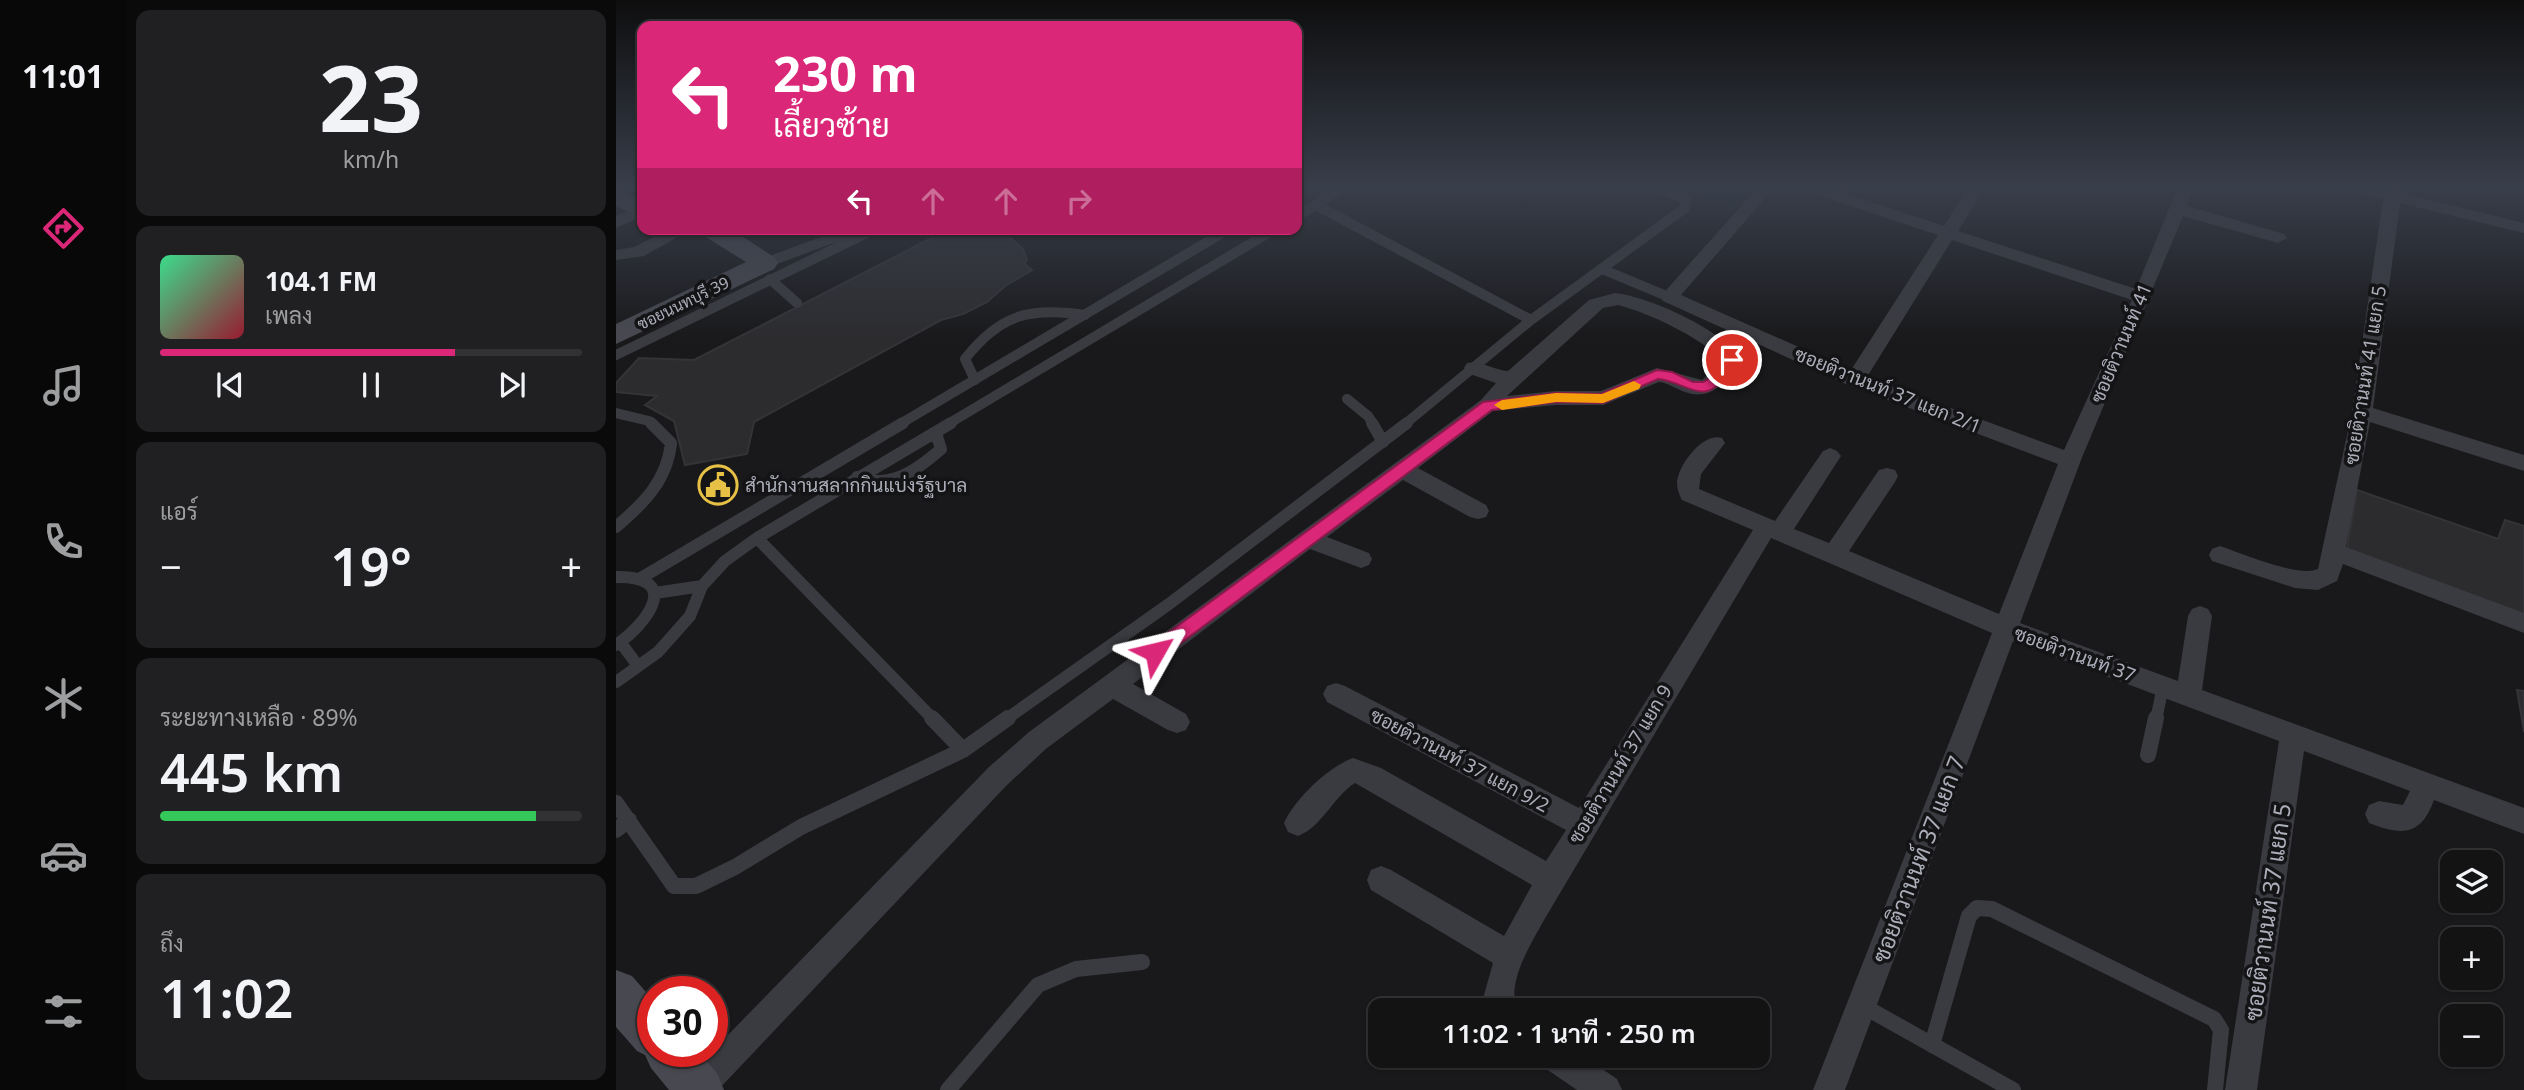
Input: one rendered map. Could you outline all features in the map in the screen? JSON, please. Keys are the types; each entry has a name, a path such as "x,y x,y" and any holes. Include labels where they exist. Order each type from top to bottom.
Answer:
{"street":[{"path":"616,256 638,252 666,238"},
{"path":"731,238 767,271"},
{"path":"1669,297 1722,238"},
{"path":"1855,380 1945,238"},
{"path":"1962,238 2141,298"},
{"name":"ซอยติวานนท์ 41","path":"2006,628 2070,460 2165,238"},
{"name":"ซอยติวานนท์ 41 แยก 5","path":"2220,555 2295,579 2318,581 2329,574 2362,412 2386,238"},
{"name":"ซอยนนทบุรี 39","path":"616,335 767,271"},
{"name":"ซอยติวานนท์ 37 แยก 2/1","path":"1669,297 1855,380 2070,460"},
{"path":"680,1067 698,1089 998,776 1038,740 1488,405 1511,378 1596,304 1608,299 1624,301 1678,324 1724,349 1732,360 1716,380 1706,387 1691,387 1667,376 1657,375 1603,398 1556,398 1488,405"},
{"path":"1474,368 1492,376 1511,378"},
{"path":"2362,412 2524,463"},
{"name":"ซอยติวานนท์ 37","path":"1715,443 1686,479 1690,494 2006,628 2524,821"},
{"name":"ซอยติวานนท์ 37 แยก 9","path":"1498,998 1500,980 1510,957 1551,880 1702,626 1830,456"},
{"path":"1401,469 1478,511"},
{"path":"1834,555 1887,476"},
{"path":"1307,539 1361,559"},
{"path":"2335,552 2524,623"},
{"path":"2189,696 2200,616"},
{"name":"ซอยติวานนท์ 37 แยก 7","path":"1829,1090 2006,628"},
{"path":"1112,685 1177,722"},
{"name":"ซอยติวานนท์ 37 แยก 9/2","path":"1336,694 1584,825"},
{"name":"ซอยติวานนท์ 37 แยก 5","path":"2241,1090 2293,734"},
{"path":"1298,823 1337,780 1353,770 1372,777 1551,880"},
{"path":"2379,814 2401,821 2410,818 2419,807 2426,784"},
{"path":"1381,880 1510,957"},
{"path":"616,992 637,1016"},
{"path":"1573,1068 1606,1090"}],"lane":[{"path":"616,355 767,271 837,238"},
{"path":"767,271 851,238"},
{"path":"641,578 1214,238"},
{"path":"616,682 658,652 690,616 702,586 725,561 757,538 1260,238"},
{"path":"1377,238 1531,320"},
{"path":"616,803 622,825 674,886 696,886 735,867 801,827 963,750 1169,604 1383,442 1531,320 1644,238"},
{"path":"1602,269 1669,297"},
{"path":"767,271 797,303"},
{"path":"975,380 965,359 977,341 1011,317 1055,309 1085,315"},
{"path":"1346,399 1368,416 1378,428 1383,442"},
{"path":"616,413 649,421 671,443 667,472 639,507 616,527"},
{"path":"857,477 867,483 899,478 942,449 936,433"},
{"path":"757,538 963,750"},
{"path":"616,577 641,578 651,584 655,593 654,605 648,618 618,644 638,666"},
{"path":"655,593 702,586"},
{"path":"2148,755 2163,686"},
{"path":"1932,1045 1969,916 1977,908 1992,909 2214,1019 2221,1030 2215,1090"},
{"path":"948,1090 1038,985 1057,973 1077,967 1142,962"},
{"path":"1863,1006 2013,1090"}],"building":[{"path":"932,238 1009,238 1023,249 1027,259 1025,264 1032,270 1005,286 987,302 963,314 941,320 754,422 747,454 685,465 674,421 645,405 657,396 616,392 616,383 639,358 694,360"},
{"path":"2357,490 2498,539 2505,520 2524,526 2524,618 2347,549"},
{"path":"2517,690 2524,691 2524,732"}],"slow traffic":[{"path":"1502,405 1556,398 1603,398 1618,394 1634,385"}],"place":[{"name":"สำนักงานสลากกินแบ่งรัฐบาล","path":"718,485"}],"route":[{"path":"1155,652 1488,405 1509,405 1556,398 1603,398 1618,394 1646,378 1657,375 1667,376 1691,387 1706,387 1716,380 1732,360"}]}
